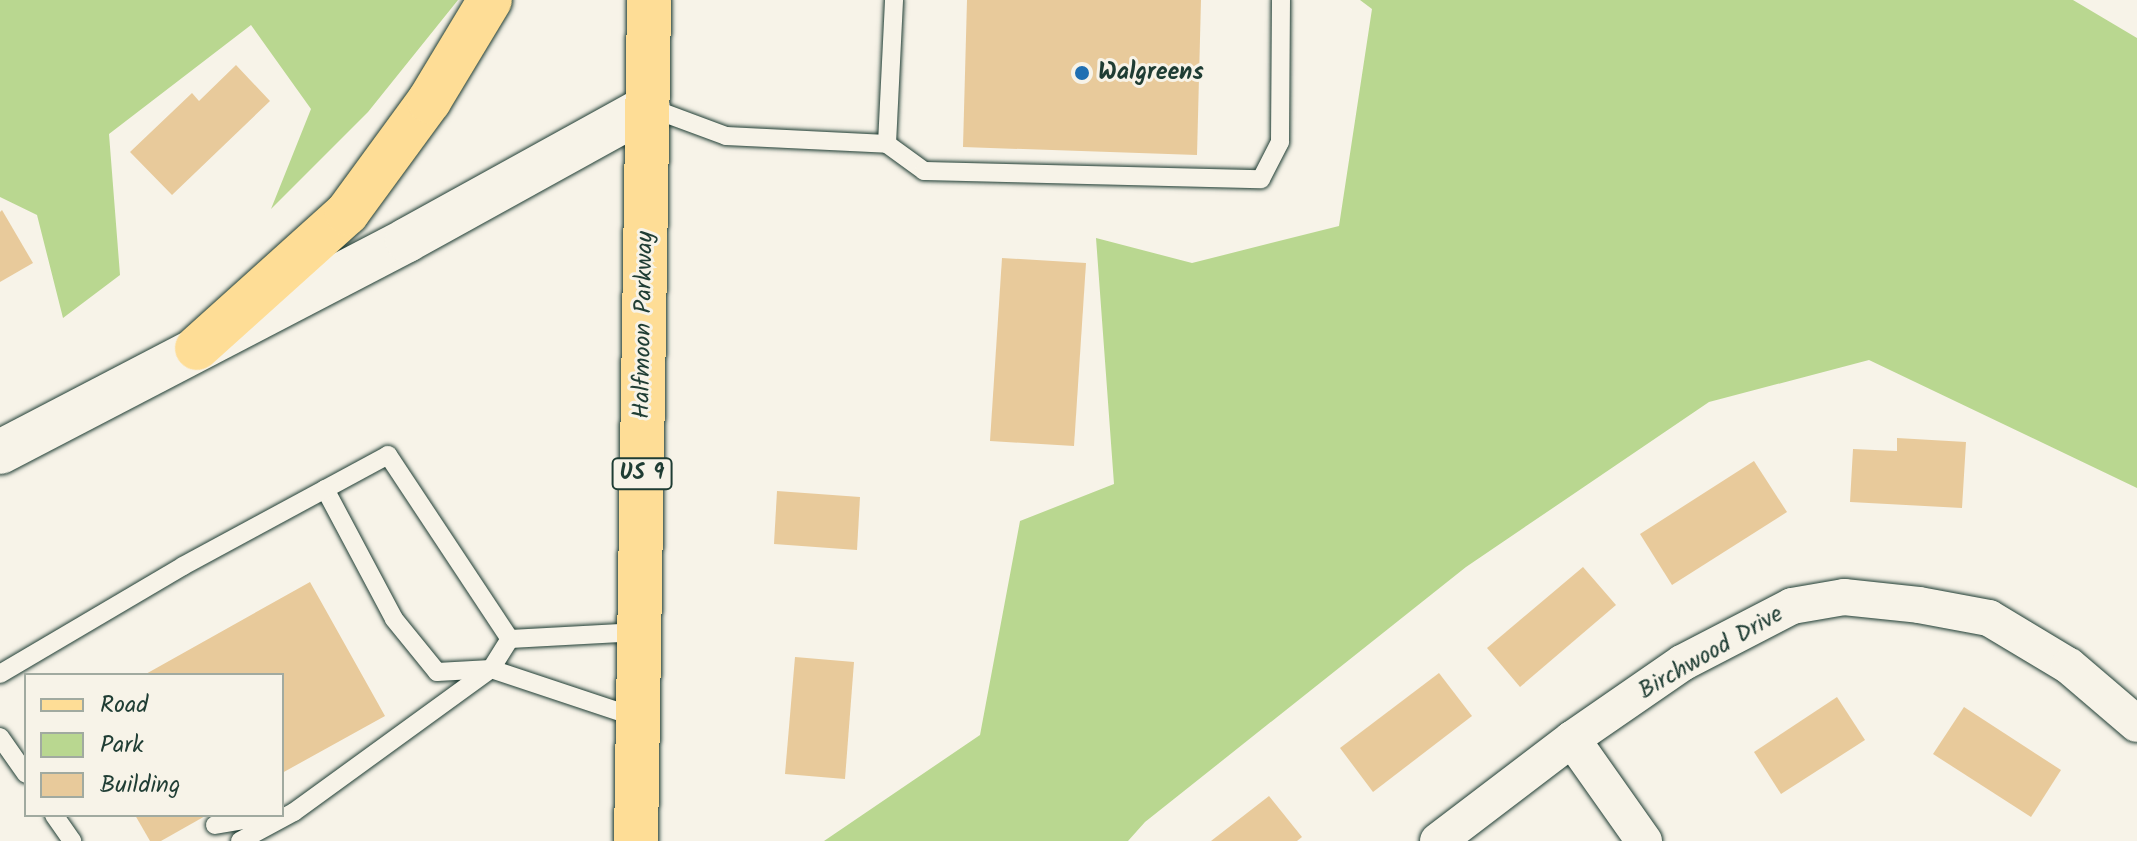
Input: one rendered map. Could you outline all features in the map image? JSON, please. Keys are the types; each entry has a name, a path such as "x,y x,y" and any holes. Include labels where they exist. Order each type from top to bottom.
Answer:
{"main road":[{"path":"197,348 347,213 429,101 490,0"},
{"name":"Halfmoon Parkway","path":"636,841 649,0"},
{"path":"0,452 407,240 648,107"}],"street":[{"name":"Birchwood Drive","path":"1438,841 1572,739 1682,663 1792,606 1844,597 1919,605 1989,618 2069,666 2137,724"},
{"path":"1572,739 1644,841"}],"lane":[{"path":"887,144 894,0"},
{"path":"648,107 726,136 887,144 924,171 1261,179 1280,142 1281,0"},
{"path":"0,674 388,455 510,639"},
{"path":"325,489 394,619 437,672 491,669 638,718"},
{"path":"510,639 639,632"},
{"path":"288,813 491,669 510,639"},
{"path":"0,737 24,771"},
{"path":"55,817 72,841"},
{"path":"215,825 262,817"},
{"path":"240,841 281,817"}],"green space":[{"path":"0,0 458,0 368,112 271,209 311,109 251,25 109,134 120,275 63,318 37,215 0,197"},
{"path":"1360,0 2073,0 2137,38 2137,488 1869,360 1709,402 1466,567 1145,822 1128,841 824,841 980,735 1020,521 1114,484 1096,238 1192,263 1339,226 1372,9"}],"building":[{"name":"Walgreens","path":"967,0 1201,0 1197,155 963,147"},
{"path":"236,65 270,101 172,195 130,152 192,93 199,101"},
{"path":"2,210 33,263 0,282 0,212"},
{"path":"1002,258 1086,263 1074,446 990,441"},
{"path":"1897,438 1966,442 1962,508 1850,502 1853,449 1897,451"},
{"path":"1754,461 1787,512 1672,585 1640,534"},
{"path":"777,491 860,497 857,550 774,544"},
{"path":"1583,567 1616,605 1520,687 1487,648"},
{"path":"310,582 385,716 284,772 284,673 148,673"},
{"path":"795,657 854,662 845,779 785,774"},
{"path":"1439,673 1472,716 1373,792 1340,748"},
{"path":"1837,697 1865,740 1781,794 1754,752"},
{"path":"1964,707 2061,770 2031,817 1933,754"},
{"path":"1269,796 1302,837 1297,841 1211,841"},
{"path":"136,817 203,817 161,841 150,841"}],"place":[{"name":"Walgreens","path":"1082,73"}]}
